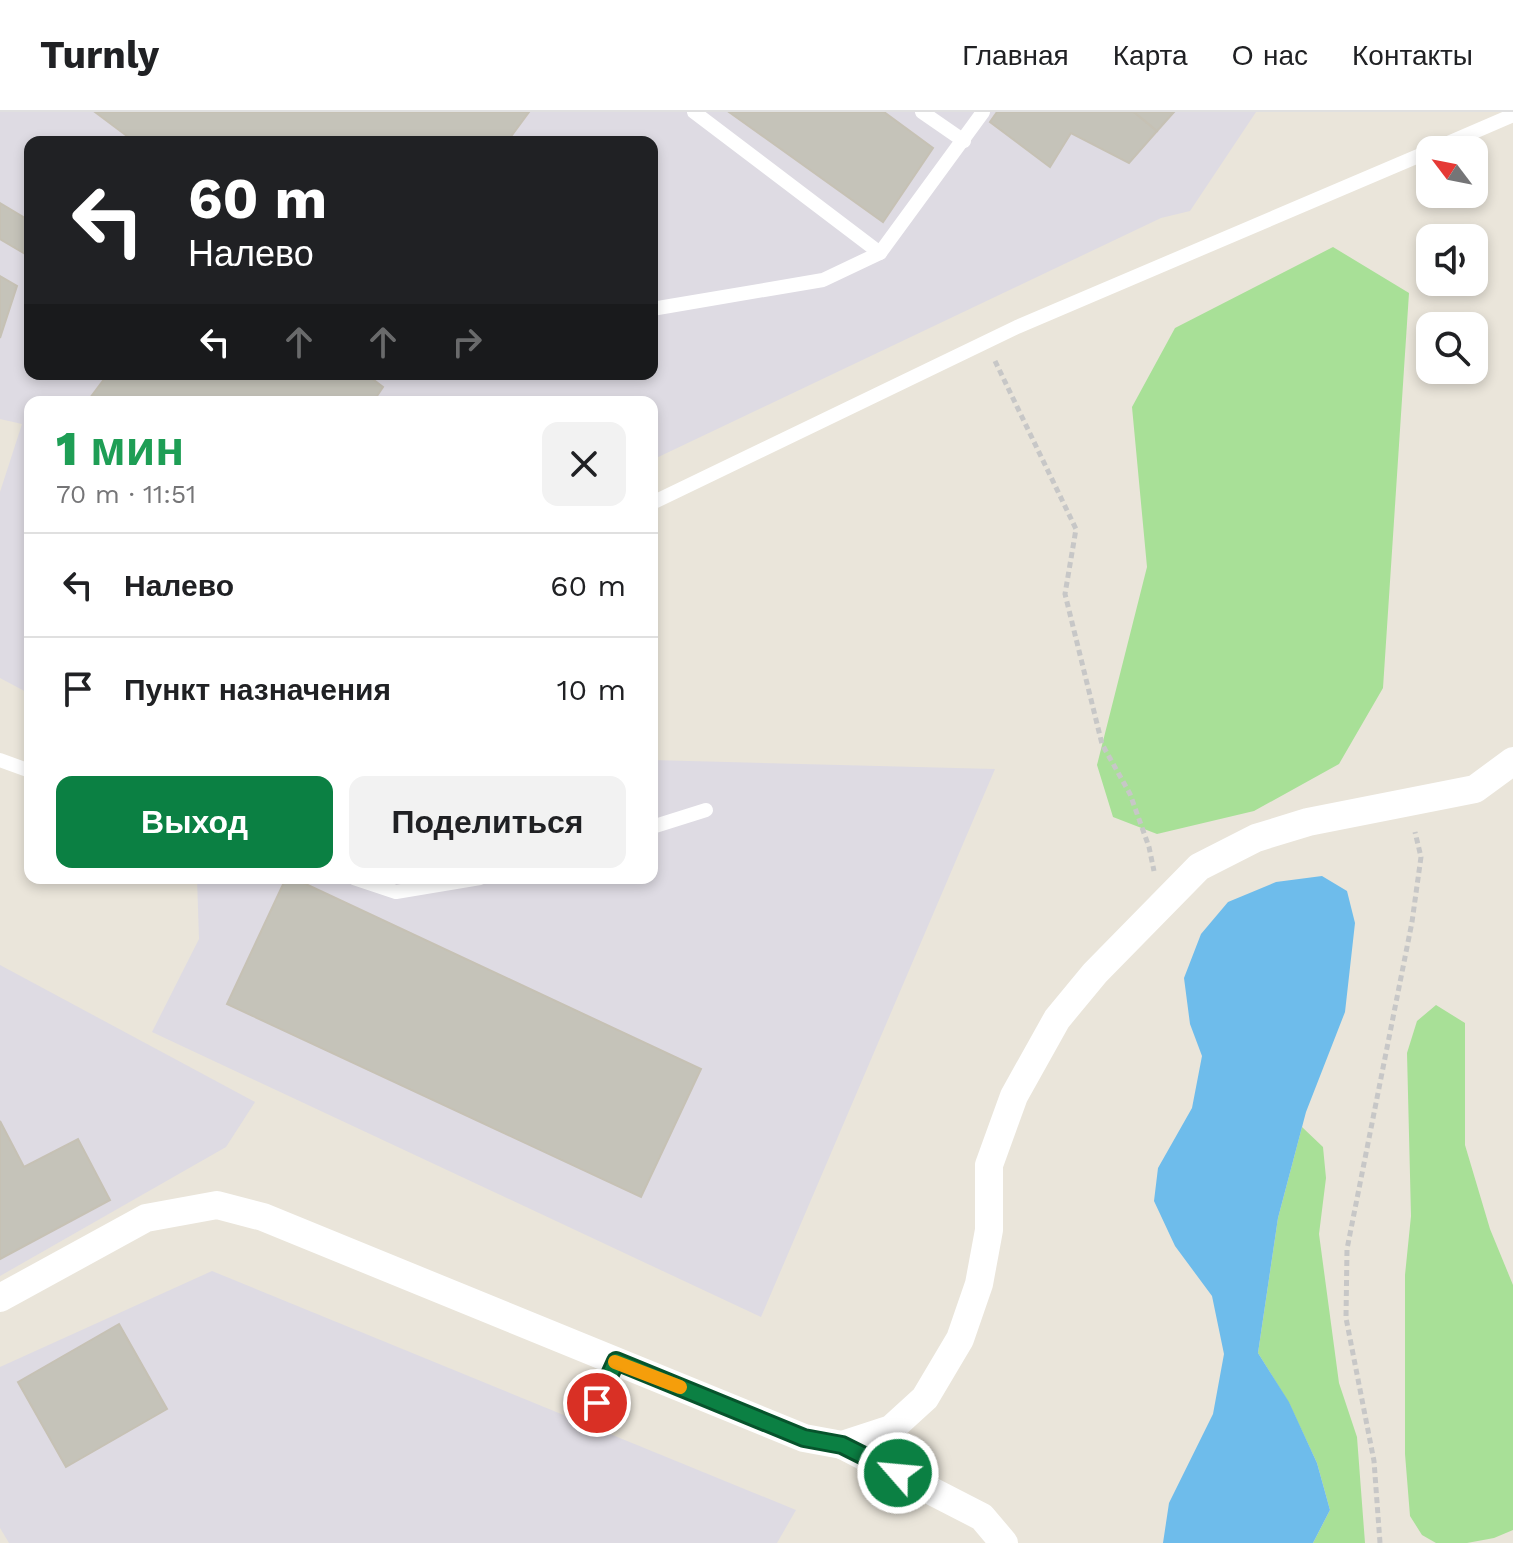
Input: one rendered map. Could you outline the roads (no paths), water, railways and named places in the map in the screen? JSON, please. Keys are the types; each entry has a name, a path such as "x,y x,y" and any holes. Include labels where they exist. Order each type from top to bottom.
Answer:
{"street":[{"path":"842,1445 891,1429 925,1398 960,1339 979,1284 989,1230 989,1165 1014,1096 1057,1019 1095,973 1199,867 1256,838 1308,822 1475,789 1513,761"},
{"path":"0,1298 146,1218 217,1205 263,1217 804,1438 842,1445 982,1517 1004,1543"}],"lane":[{"path":"694,112 880,253"},
{"path":"922,112 964,141"},
{"path":"658,308 823,280 880,253 983,112"},
{"path":"1464,136 1513,115"},
{"path":"658,500 986,342 1416,156"},
{"path":"1,765 24,770"},
{"path":"658,825 706,810"},
{"path":"372,884 396,892 444,884"},
{"path":"587,1424 616,1361"}],"water":[{"path":"1322,876 1347,891 1355,923 1345,1012 1306,1112 1278,1218 1258,1353 1289,1402 1317,1463 1330,1510 1313,1543 1163,1543 1169,1503 1213,1414 1224,1354 1212,1296 1175,1246 1154,1201 1158,1168 1192,1108 1202,1056 1190,1024 1184,978 1201,934 1228,902 1276,882"}]}
